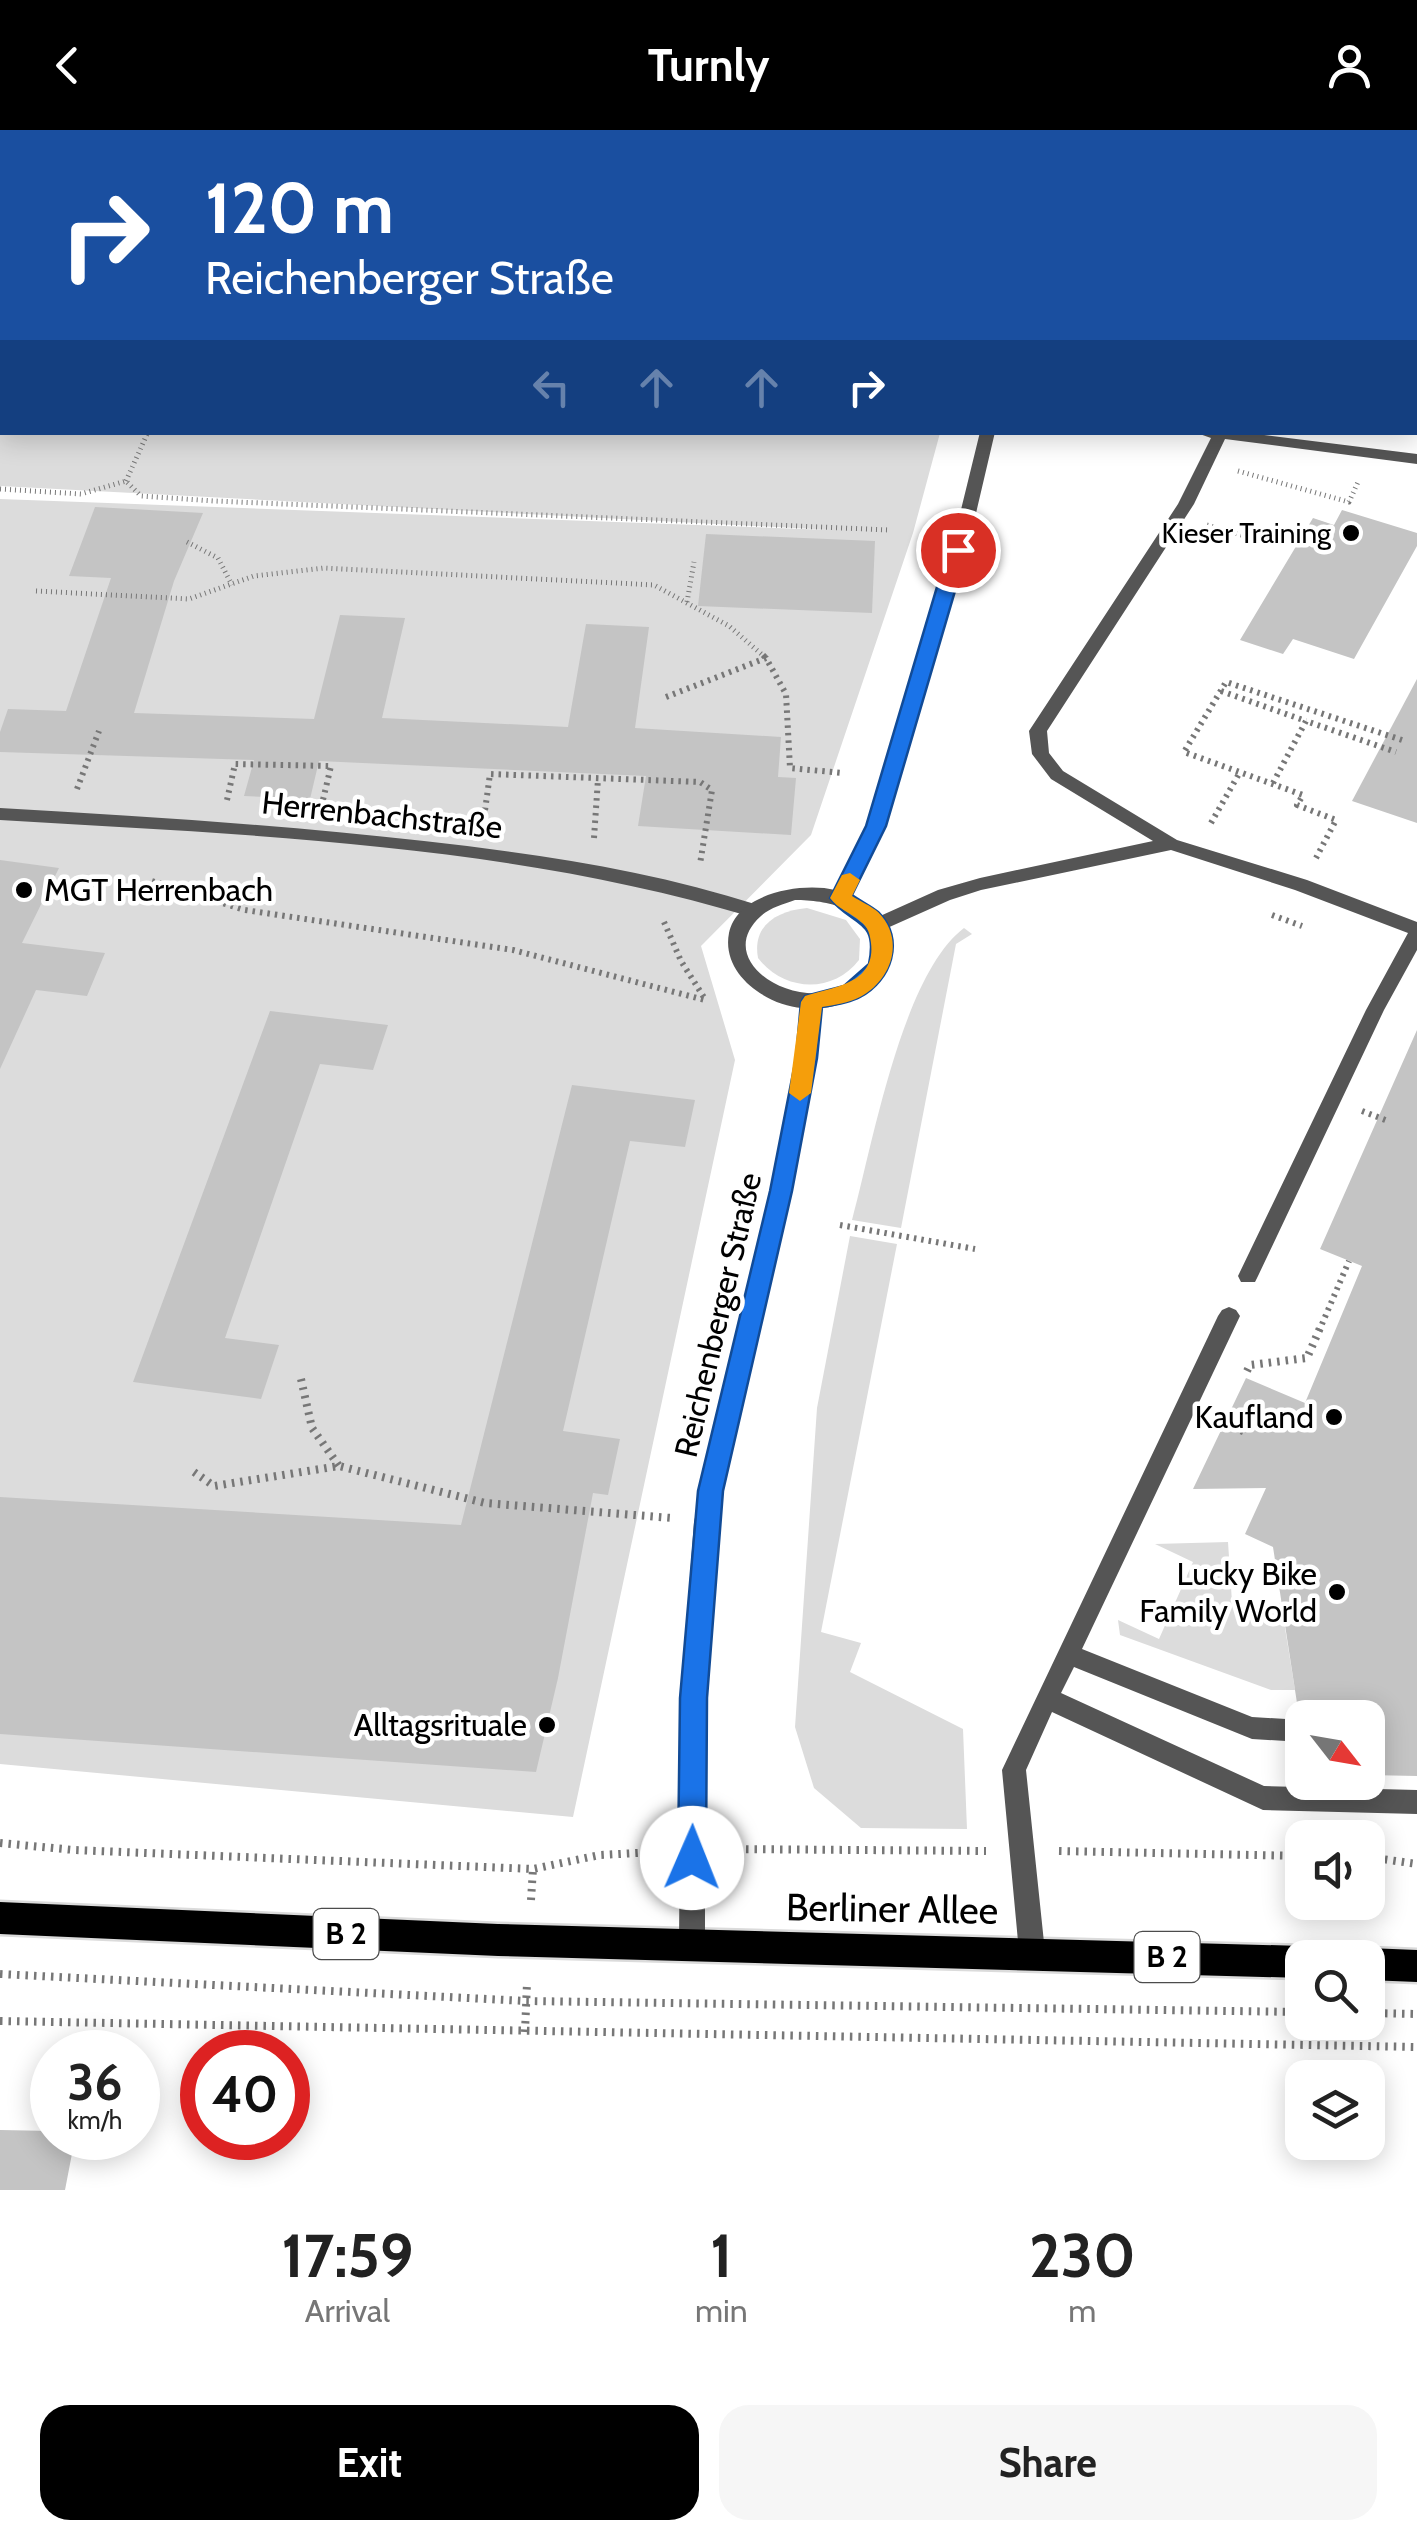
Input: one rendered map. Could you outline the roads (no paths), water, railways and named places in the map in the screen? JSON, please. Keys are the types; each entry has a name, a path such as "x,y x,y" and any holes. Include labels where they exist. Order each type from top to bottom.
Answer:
{"main road":[{"name":"Berliner Allee","path":"0,1918 498,1940 1285,1961"},
{"path":"1385,1965 1417,1966"}],"street":[{"path":"840,898 876,826 987,435"},
{"path":"1221,435 1178,516 1038,731 1041,754 1057,774 1171,844 1301,885 1417,931 1248,1276"},
{"path":"1228,435 1417,460"},
{"name":"Herrenbachstraße","path":"0,814 314,834 475,853 687,887 752,910"},
{"path":"876,926 944,895 980,884 1171,844"},
{"path":"793,894 840,898 857,906 876,926 883,949 879,966 868,981 850,993 812,1002 777,996 755,984 740,967 734,947 738,927 752,910 793,894"},
{"name":"Reichenberger Straße","path":"692,1943 693,1698 705,1522 781,1191 806,1058 812,1002"},
{"path":"1032,1952 1014,1770 1229,1316"},
{"path":"1068,1654 1252,1728 1285,1731"},
{"path":"1046,1698 1263,1798 1417,1802"}],"place":[{"name":"Kieser Training","path":"1351,533"},
{"name":"MGT Herrenbach","path":"24,890"},
{"name":"Kaufland","path":"1334,1417"},
{"name":"Lucky Bike Family World","path":"1337,1592"},
{"name":"Alltagsrituale","path":"547,1725"}]}
